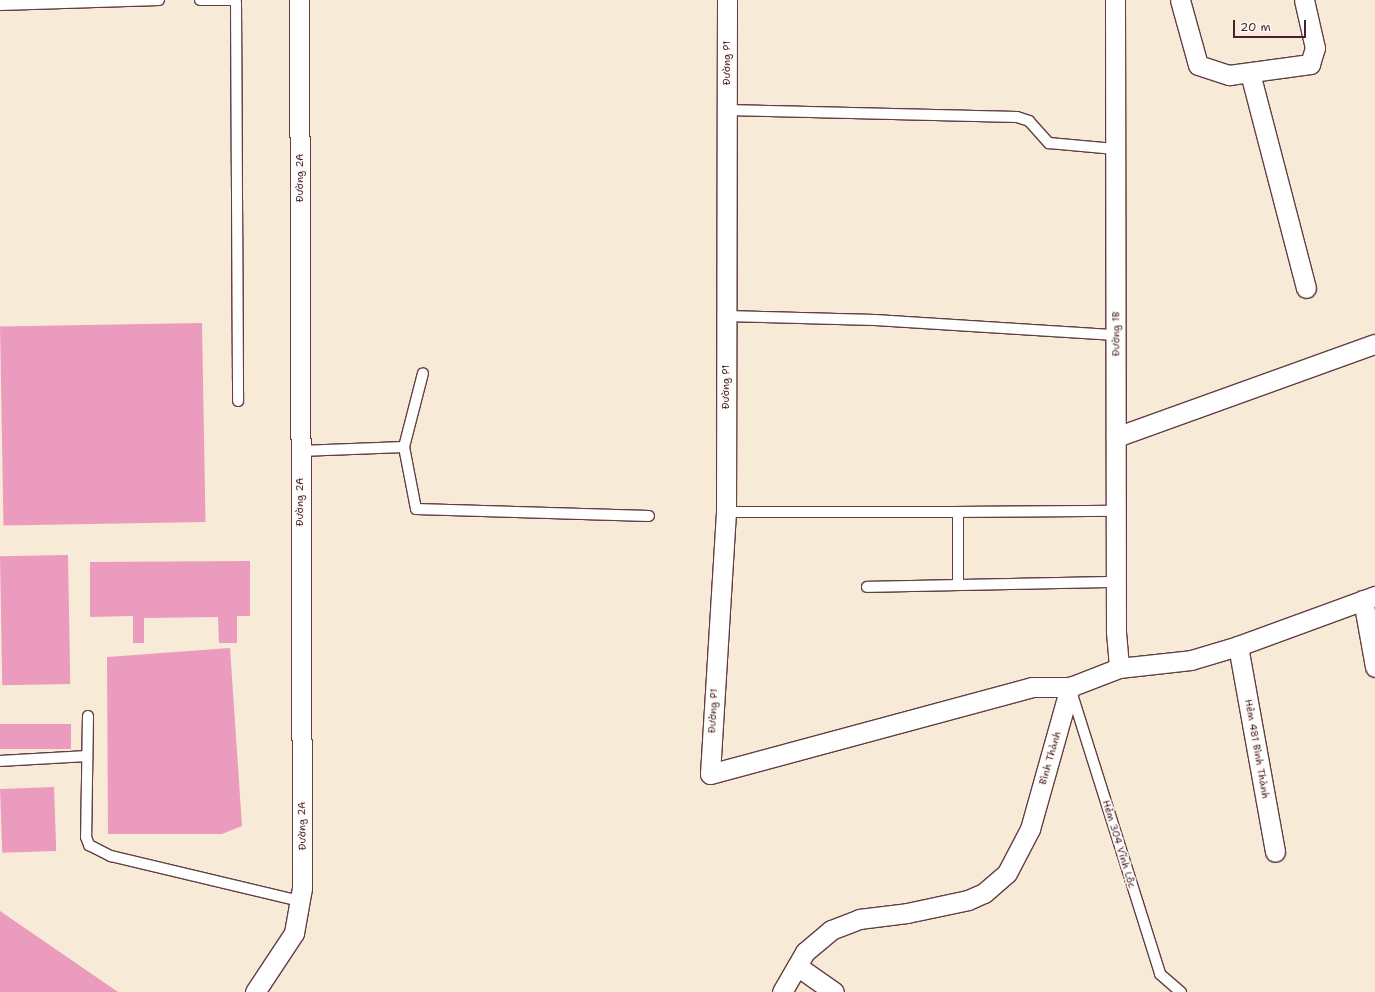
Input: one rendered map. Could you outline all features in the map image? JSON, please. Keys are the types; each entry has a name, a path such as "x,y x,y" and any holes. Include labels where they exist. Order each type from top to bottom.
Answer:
{"street":[{"name":"Đường 2A","path":"255,992 294,933 302,888 299,0"},
{"name":"Đường P1","path":"727,0 726,512 710,774 1032,687 1070,687"},
{"name":"Đường 1B","path":"1115,0 1116,582 1119,668"},
{"path":"1180,0 1198,65 1229,75 1310,64 1315,48 1304,0"},
{"path":"1250,73 1306,288"},
{"path":"1116,437 1375,344"},
{"path":"1070,687 1119,668 1190,660 1238,646 1369,598 1375,667"},
{"name":"Hẻm 481 Bình Thành","path":"1238,646 1275,852"},
{"name":"Bình Thành","path":"782,992 805,952 818,939 843,924 858,919 907,913 968,900 996,885 1007,873 1030,829 1070,687"},
{"path":"797,966 834,992"}],"lane":[{"path":"0,5 159,0"},
{"path":"200,0 235,1 238,401"},
{"path":"727,110 1017,116 1029,121 1049,143 1115,148"},
{"path":"726,316 875,320 1116,335"},
{"path":"423,372 404,446 416,509 649,516"},
{"path":"300,451 404,446"},
{"path":"726,512 1116,511"},
{"path":"958,512 958,585"},
{"path":"867,587 1116,582"},
{"name":"Hẻm 304 Vĩnh Lộc","path":"1070,687 1160,974 1181,992"},
{"path":"88,716 86,837 93,848 111,856 300,901"},
{"path":"0,761 87,756"}],"building":[{"path":"202,323 205,522 4,525 0,327"},
{"path":"68,555 70,684 2,685 0,556"},
{"path":"250,561 250,616 237,616 237,643 219,643 218,617 144,618 144,643 133,643 133,616 90,617 90,562"},
{"path":"230,648 242,826 222,834 108,834 107,657"},
{"path":"0,724 71,724 71,749 0,749"},
{"path":"54,787 56,851 2,853 0,789"},
{"path":"0,911 118,992 0,992"}]}
